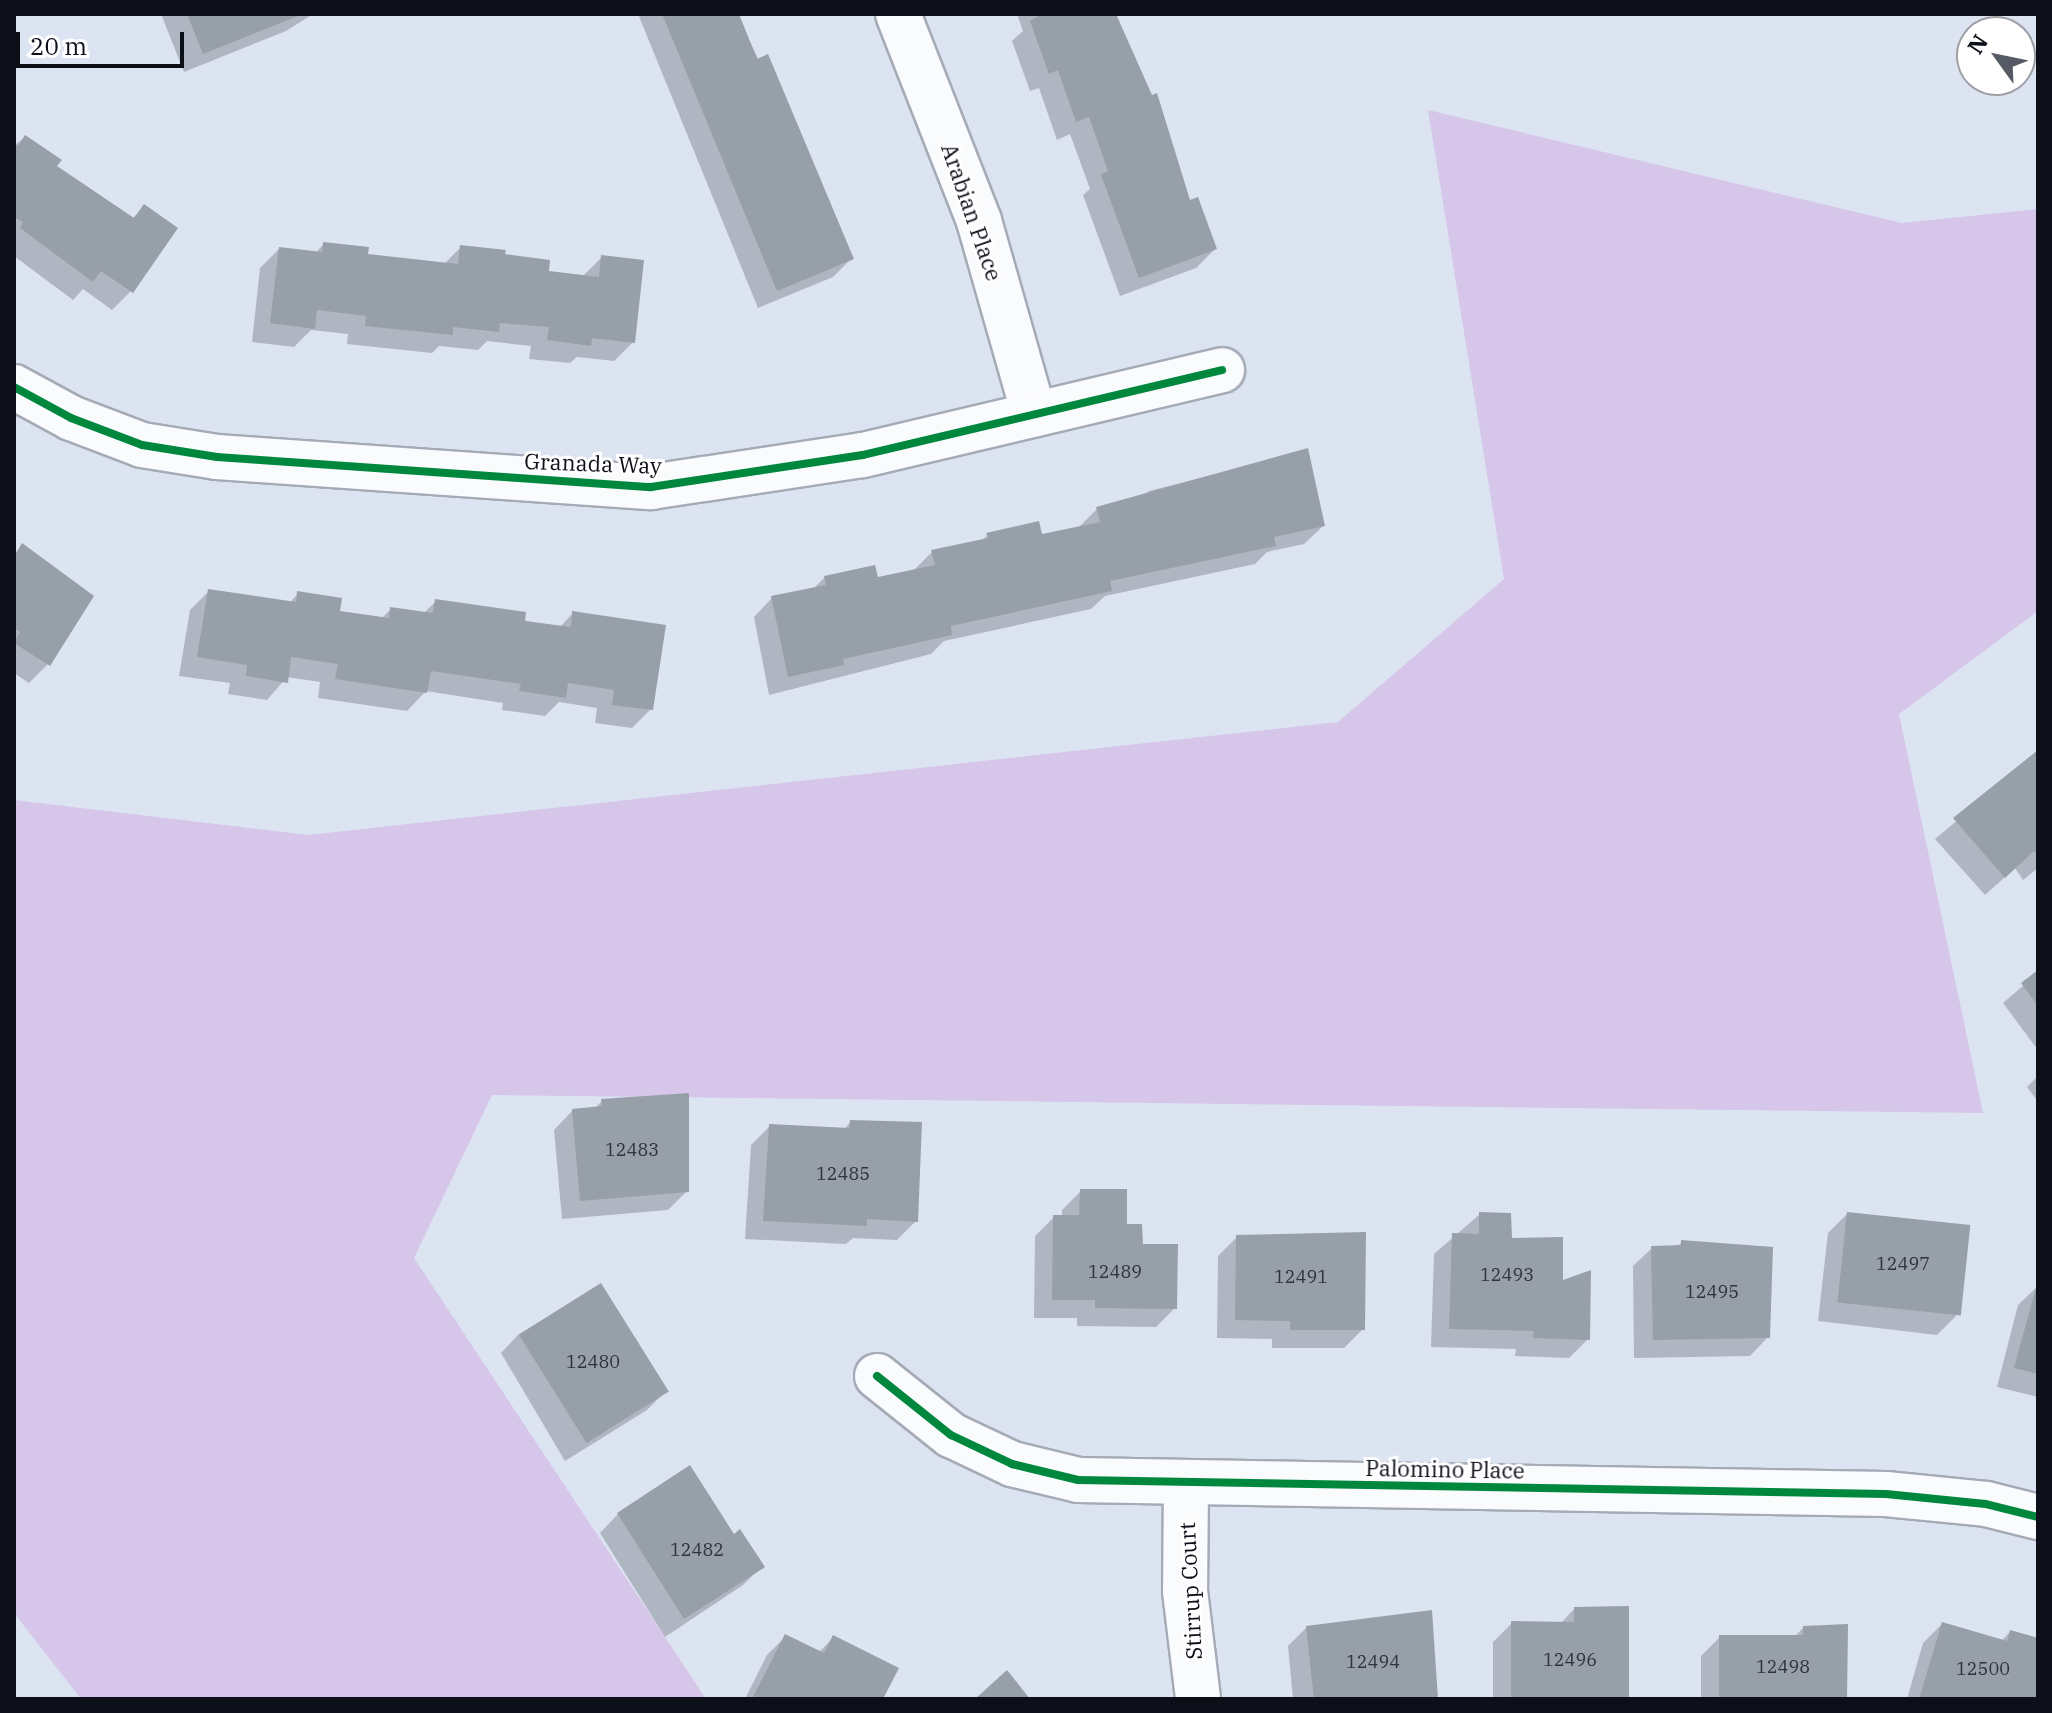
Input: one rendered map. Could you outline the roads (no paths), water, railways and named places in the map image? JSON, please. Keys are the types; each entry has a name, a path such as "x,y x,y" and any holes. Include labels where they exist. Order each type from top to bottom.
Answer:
{"street":[{"name":"Arabian Place","path":"898,14 979,221 1034,414"},
{"name":"Granada Way","path":"14,387 71,418 142,445 217,457 651,487 863,455 1222,370"},
{"name":"Palomino Place","path":"877,1376 951,1435 1012,1464 1078,1480 1886,1494 1986,1504 2038,1517"},
{"name":"Stirrup Court","path":"1186,1483 1185,1591 1198,1699"}]}
